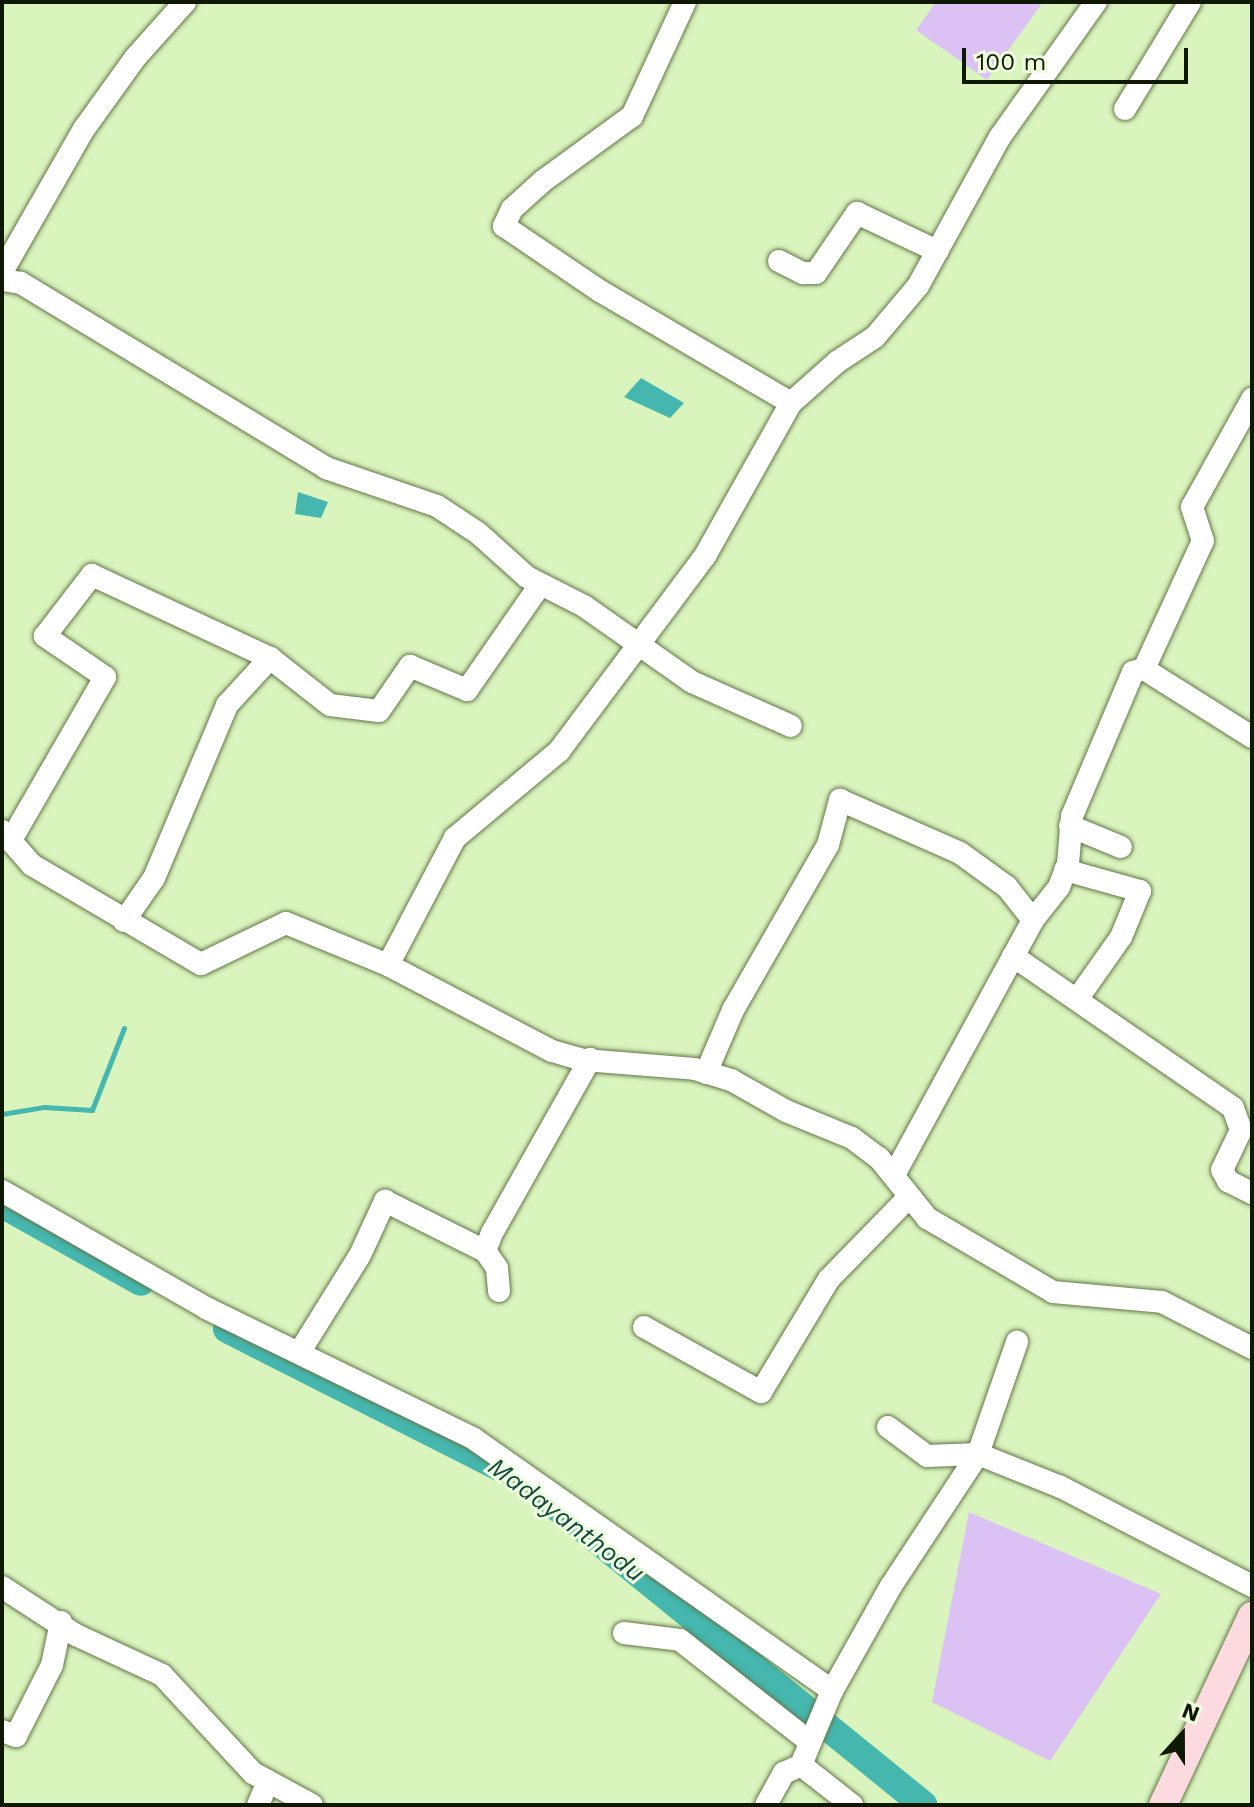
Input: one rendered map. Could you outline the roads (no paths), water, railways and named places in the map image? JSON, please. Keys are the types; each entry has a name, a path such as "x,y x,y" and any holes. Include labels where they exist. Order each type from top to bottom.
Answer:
{"main road":[{"path":"1163,1805 1252,1616"}],"street":[{"path":"2,272 84,129 135,58 185,2"},
{"path":"685,2 632,116 543,181 512,209 504,226 600,291 791,403"},
{"path":"388,965 455,838 559,751 705,556 791,403 875,337 918,286 1029,91 1096,2"},
{"path":"1125,109 1190,2"},
{"path":"779,261 803,273 816,273 857,213 937,251"},
{"path":"2,280 21,283 326,468 437,506 540,585 584,606 638,648 692,682 791,726"},
{"path":"1144,669 1203,541 1192,507 1252,399"},
{"path":"540,585 467,690 410,666 379,711 330,705 270,658 92,575 45,636 105,677 6,836 32,865 201,964 286,923 388,965 552,1051 590,1059 706,1073 852,1138 894,1175 908,1198 927,1218 1053,1292 1162,1302 1252,1348"},
{"path":"124,921 154,878 227,705 270,658"},
{"path":"894,1175 1033,920 1065,870 1070,826 1092,761 1133,672 1144,669 1252,737"},
{"path":"706,1073 733,1010 828,845 840,800 960,853 1007,887 1033,920"},
{"path":"1070,826 1121,847"},
{"path":"1065,870 1140,891 1121,937 1078,998"},
{"path":"1013,956 1233,1108 1246,1121 1222,1170 1228,1181 1252,1193"},
{"path":"485,1251 590,1059"},
{"path":"2,1191 206,1308 474,1439 832,1691"},
{"path":"644,1327 761,1392 829,1279 908,1198"},
{"path":"299,1353 360,1255 385,1201 485,1251 497,1268 499,1291"},
{"path":"766,1805 784,1773 801,1765 832,1691 891,1586 978,1454 1017,1342"},
{"path":"888,1427 927,1456 978,1454 1061,1487 1252,1586"},
{"path":"2,1587 61,1622 76,1635 162,1675 193,1703 223,1743 268,1781 312,1805"},
{"path":"2,1731 16,1736 52,1665 61,1622"},
{"path":"624,1633 680,1640 813,1735"},
{"path":"801,1765 852,1805"},
{"path":"258,1805 268,1781"}],"water":[{"path":"641,378 684,403 670,418 624,397"},
{"path":"298,492 328,502 321,518 295,514"}],"waterway":[{"path":"2,1114 44,1107 92,1110 124,1028"},
{"name":"Madayanthodu","path":"2,1204 141,1282"},
{"name":"Madayanthodu","path":"227,1329 503,1469"},
{"name":"Madayanthodu","path":"547,1499 923,1805"}]}
